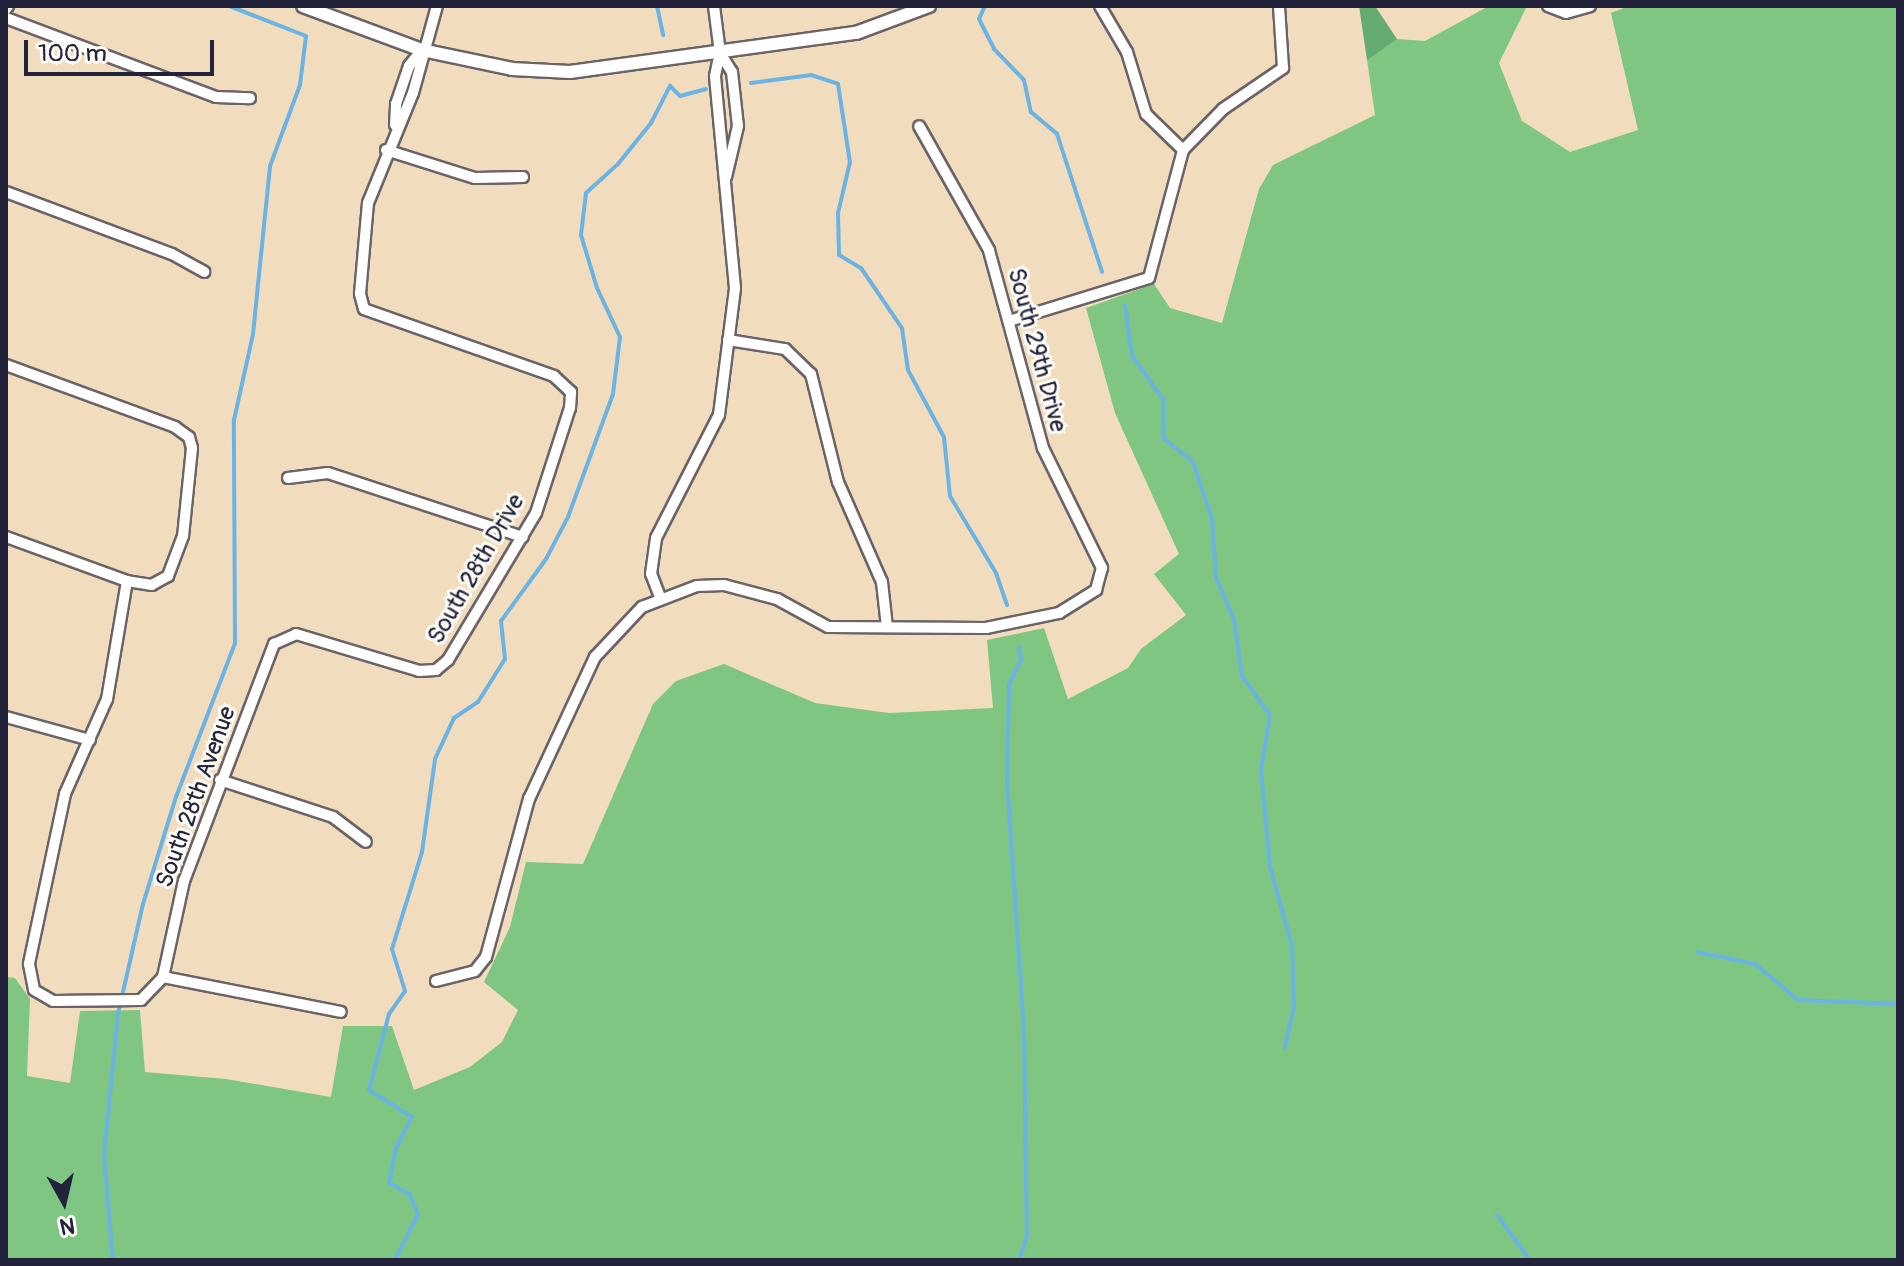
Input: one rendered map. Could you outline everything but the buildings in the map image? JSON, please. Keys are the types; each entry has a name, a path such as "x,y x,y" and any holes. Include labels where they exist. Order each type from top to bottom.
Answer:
{"street":[{"path":"303,6 422,50 512,69 570,72 856,33 929,6"},
{"path":"437,6 422,50 413,93 386,150 475,178 523,177"},
{"path":"660,597 651,574 656,538 719,415 735,288 715,76 720,53 714,6"},
{"path":"1100,6 1127,52 1146,114 1183,150"},
{"path":"1009,321 1149,278 1183,150 1223,109 1283,68 1279,6"},
{"path":"1548,6 1566,13 1590,6"},
{"path":"6,18 216,97 250,98"},
{"path":"395,127 401,89 422,50"},
{"path":"720,53 732,72 738,137 725,181"},
{"path":"401,89 413,93"},
{"path":"719,113 736,112"},
{"name":"South 29th Drive","path":"887,627 1004,626 1059,613 1096,590 1102,568 1043,448 982,232 919,126"},
{"name":"South 28th Drive","path":"284,637 311,637 419,671 436,670 448,660 536,513 571,392 554,376 364,309 360,294 365,216 386,150"},
{"path":"6,192 172,254 204,272"},
{"path":"436,981 475,971 486,957 529,799 595,657 620,626 660,597 697,586 724,585 777,599 828,627 887,627 882,582 838,482 811,374 785,349 728,340"},
{"path":"6,365 175,427 189,437 191,487 183,536 168,576 152,585 127,581 6,537"},
{"path":"288,478 328,473 523,537"},
{"path":"127,581 107,699 65,794 29,964 34,990 53,1001 126,1000 150,995 163,977 341,1012"},
{"name":"South 28th Avenue","path":"163,977 184,881 274,644 284,637"},
{"path":"6,717 90,740"},
{"path":"220,780 333,817 366,842"}],"green space":[{"path":"1359,6 1375,6 1397,39 1367,60"},
{"path":"1489,6 1527,6 1499,63 1522,121 1570,152 1638,130 1611,13 1629,6 1898,6 1898,1260 6,1260 6,977 15,978 30,999 27,1076 70,1083 80,1011 140,1010 145,1072 226,1079 331,1097 343,1026 392,1026 414,1090 470,1067 502,1042 518,1010 484,982 510,927 526,862 583,864 653,704 676,681 724,664 815,703 889,713 993,708 987,640 1044,628 1068,699 1128,668 1141,649 1186,615 1154,574 1179,554 1115,413 1086,308 1154,284 1170,308 1222,323 1259,189 1273,165 1375,115 1367,60 1379,47 1397,39 1425,41"}],"waterway":[{"path":"113,1260 104,1156 118,1014 143,904 176,797 235,643 234,420 253,334 270,166 300,85 306,36 229,6"},
{"path":"657,6 663,35"},
{"path":"985,6 979,19 994,49 1024,80 1031,112 1057,134 1102,272"},
{"path":"751,83 811,75 838,84 850,162 838,213 839,255 861,268 902,328 908,370 944,437 950,496 996,573 1007,605"},
{"path":"395,1260 418,1214 409,1194 389,1183 396,1148 412,1117 369,1090 389,1014 405,991 392,949 422,852 435,759 454,718 478,702 505,659 501,621 546,559 568,517 613,394 620,337 597,288 581,235 586,193 618,164 651,123 670,86 680,96 706,89"},
{"path":"1125,305 1132,356 1163,399 1164,439 1193,462 1212,519 1216,578 1234,619 1242,676 1270,715 1261,770 1270,867 1292,946 1294,1006 1285,1048"},
{"path":"1019,647 1021,660 1009,685 1007,781 1024,1032 1027,1236 1019,1260"},
{"path":"1697,952 1755,964 1798,1000 1898,1004"},
{"path":"1497,1215 1530,1260"}]}
